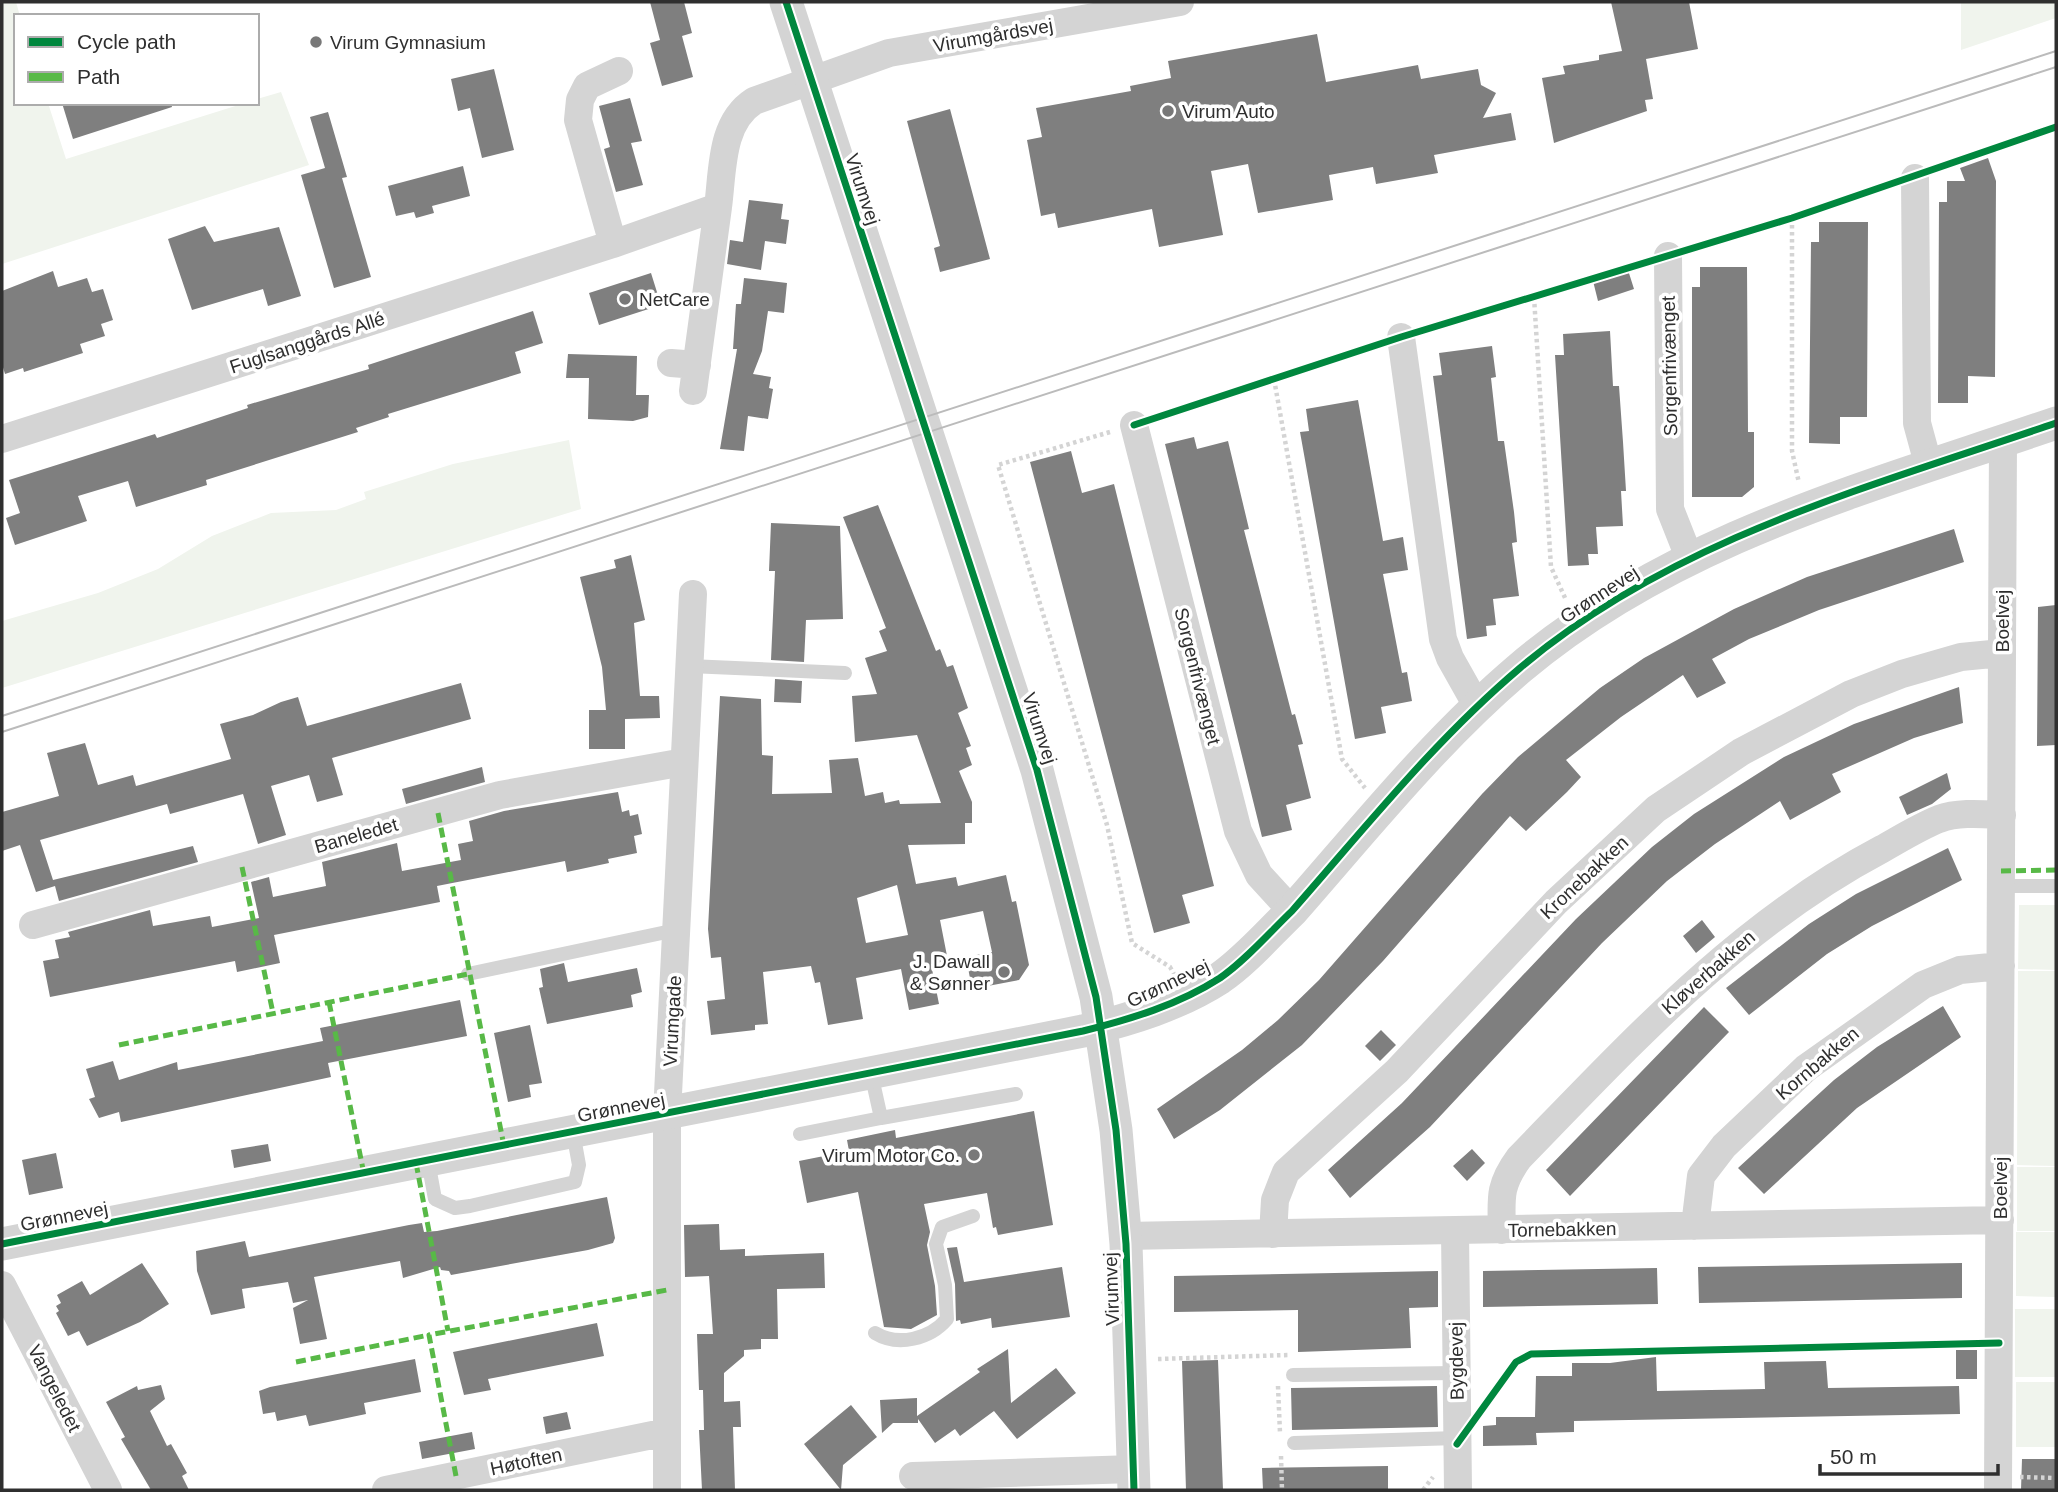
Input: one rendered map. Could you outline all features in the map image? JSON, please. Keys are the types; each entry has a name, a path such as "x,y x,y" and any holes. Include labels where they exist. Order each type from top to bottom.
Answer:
{"street":[{"name":"Virumvej","path":"786,2 1037,770 1102,1026 1116,1130 1125,1236 1134,1480 913,1476"},
{"name":"Virumgårdsvej","path":"810,80 889,53 1180,2"},
{"path":"613,244 578,120 580,100 587,86 619,71"},
{"path":"687,373 718,207 727,136 741,110 754,101 810,80"},
{"path":"1915,178 1917,423 1929,467"},
{"name":"Fuglsanggårds Allé","path":"2,439 613,244 718,207"},
{"name":"Sorgenfrivænget","path":"1668,256 1670,509 1689,557"},
{"path":"1401,337 1443,639 1450,658 1477,706"},
{"name":"Grønnevej","path":"2,1244 871,1073 1102,1026 1151,1013 1220,977 1292,911 1477,706 1522,666 1580,624 1689,557 1768,522 2056,423"},
{"name":"Sorgenfrivænget","path":"1134,425 1238,831 1259,875 1292,911"},
{"name":"Boelvej","path":"1998,1483 2003,440"},
{"name":"Virumgade","path":"667,1490 667,1114 693,594"},
{"name":"Kronebakken","path":"1273,1234 1275,1200 1286,1172 1397,1071 1537,920 1656,809 1741,752 1852,694 1902,674 1961,657 2002,653"},
{"name":"Baneledet","path":"33,925 500,795 684,762"},
{"name":"Kløverbakken","path":"1502,1230 1501,1194 1505,1177 1519,1158 1680,994 1739,943 1796,900 1940,819 1969,813 2002,815"},
{"name":"Kornbakken","path":"1695,1226 1701,1176 1724,1146 1806,1068 1923,985 1960,971 2001,966"},
{"name":"Tornebakken","path":"1125,1236 2000,1220"},
{"name":"Bygdevej","path":"1455,1231 1458,1490"},
{"name":"Vangeledet","path":"2,1285 108,1490"},
{"name":"Høtoften","path":"386,1490 667,1432"}],"lane":[{"path":"689,666 845,673"},
{"path":"2001,886 2056,886"},
{"path":"468,974 676,930"},
{"path":"871,1073 881,1118"},
{"path":"800,1135 1016,1094"},
{"name":"Grønnevej","path":"428,1161 435,1199 455,1208 470,1206 575,1182 579,1165 573,1132"},
{"path":"875,1333 887,1340 924,1337 937,1330 947,1319 945,1285 936,1244 942,1227 973,1216"},
{"path":"1293,1375 1456,1373"},
{"path":"1285,1443 1457,1438"}],"path":[{"path":"1779,222 1804,214"},
{"path":"1792,218 1792,451 1793,465 1807,508"},
{"path":"1520,301 1547,293"},
{"path":"1534,297 1551,567 1556,583 1580,624"},
{"path":"1262,383 1287,375"},
{"path":"1274,379 1342,759 1383,808"},
{"path":"1134,425 998,465 1107,825 1132,943 1170,967 1185,995"},
{"path":"1278,1355 1278,1369"},
{"path":"1278,1382 1285,1443 1282,1490"},
{"path":"1998,1483 2056,1478"}],"shaded area":[{"path":"2,2 16,2 19,14 14,14 14,105 49,105 66,159 239,105 259,105 259,98 281,92 309,165 2,264"},
{"path":"1961,2 2056,2 2056,18 1961,50"},
{"path":"569,440 581,509 2,688 2,621 98,593 158,569 212,536 271,513 336,510 366,499 364,492 453,464"},
{"path":"2019,905 2056,905 2056,970 2018,969"},
{"path":"2018,971 2056,971 2056,1166 2017,1165"},
{"path":"2017,1167 2056,1167 2056,1231 2017,1231"},
{"path":"2016,1232 2056,1232 2056,1297 2016,1296"},
{"path":"2015,1309 2056,1309 2056,1377 2015,1377"},
{"path":"2016,1382 2056,1382 2056,1447 2016,1447"}],"building":[{"path":"650,2 684,2 692,33 682,36 693,77 662,86 650,43 660,40"},
{"path":"1611,2 1689,2 1698,49 1646,59 1653,99 1645,100 1647,111 1554,143 1542,78 1565,74 1563,66 1599,60 1599,55 1622,51"},
{"path":"1317,34 1326,82 1418,65 1421,79 1478,69 1481,85 1496,93 1483,118 1511,113 1516,140 1434,155 1438,173 1376,184 1373,167 1329,175 1333,200 1258,213 1248,164 1211,171 1223,235 1159,247 1152,209 1058,228 1055,213 1041,216 1027,140 1042,137 1036,108 1131,91 1130,86 1171,78 1168,61"},
{"path":"494,69 514,150 482,158 470,108 458,111 451,79"},
{"path":"630,98 642,141 631,143 643,185 616,192 604,149 610,147 599,106"},
{"path":"63,105 172,105 172,107 73,139"},
{"path":"950,109 990,259 940,272 934,248 940,246 907,121"},
{"path":"328,112 347,177 342,178 371,277 334,288 301,175 325,168 310,117"},
{"path":"1988,158 1996,181 1995,377 1968,376 1968,403 1938,403 1939,202 1947,202 1947,181 1965,181 1960,168"},
{"path":"463,166 470,196 432,206 434,213 416,218 414,212 396,216 388,186"},
{"path":"749,200 783,204 781,219 789,220 786,244 765,241 761,270 727,264 730,240 743,242"},
{"path":"1819,222 1868,222 1867,417 1840,417 1840,444 1809,443 1811,242 1819,242"},
{"path":"205,226 214,242 279,227 301,296 268,306 263,289 192,310 168,239"},
{"path":"1700,267 1747,267 1748,432 1754,432 1754,487 1742,497 1692,497 1692,287 1700,287"},
{"path":"1628,270 1634,289 1598,301 1593,281"},
{"path":"53,271 58,287 87,278 92,292 103,289 113,320 101,324 105,336 80,344 83,353 24,372 23,368 5,374 2,364 2,291"},
{"name":"NetCare","path":"651,273 661,305 599,325 589,293"},
{"path":"744,278 787,283 784,313 768,311 762,351 753,374 771,377 769,388 773,389 768,419 748,416 744,451 720,449 737,349 733,349 736,304 741,304"},
{"path":"533,311 543,343 515,352 521,373 388,414 389,417 356,428 358,432 206,480 207,485 136,507 128,481 78,496 87,521 15,545 6,518 20,513 9,480 155,434 157,438 248,408 247,405 369,369 368,365"},
{"path":"1610,331 1613,386 1619,386 1623,442 1626,491 1621,491 1623,526 1596,527 1598,554 1588,554 1589,565 1568,566 1555,355 1564,355 1563,334"},
{"path":"1492,346 1496,377 1491,378 1498,441 1504,441 1514,512 1517,542 1512,543 1519,596 1493,599 1496,625 1486,626 1487,636 1467,639 1433,376 1442,375 1439,353"},
{"path":"568,354 637,356 636,395 649,395 648,417 633,421 588,419 589,378 566,378"},
{"path":"1358,400 1383,541 1403,537 1408,570 1383,574 1402,673 1407,672 1412,701 1381,707 1386,733 1355,739 1300,432 1309,431 1306,409"},
{"path":"1194,437 1197,449 1228,441 1249,529 1244,530 1292,715 1295,714 1303,744 1298,745 1311,798 1286,805 1292,830 1262,837 1165,444"},
{"path":"1071,451 1082,493 1114,484 1214,886 1182,895 1190,923 1154,933 1030,462"},
{"path":"878,505 936,651 940,649 947,667 953,665 968,708 958,713 971,746 966,748 972,765 959,771 972,802 972,823 965,823 965,844 908,845 916,884 956,877 958,886 1006,875 1012,902 1016,901 1029,965 1019,980 972,989 966,957 992,952 983,911 940,920 948,961 931,964 939,1004 909,1010 901,969 856,978 863,1019 828,1025 820,982 815,983 811,966 763,972 768,1024 755,1025 755,1030 711,1035 707,1001 725,999 721,957 711,958 708,929 720,696 761,699 762,755 773,756 772,794 832,793 829,760 858,758 865,796 883,792 885,803 899,800 900,804 941,803 917,735 855,742 852,696 877,694 865,658 887,651 879,631 886,628 843,517","holes":["897,885 908,935 866,943 857,898"]},
{"path":"771,523 840,526 843,619 806,620 804,662 771,660 775,571 769,571"},
{"path":"1954,529 1964,562 1819,610 1749,639 1712,659 1726,683 1697,698 1683,675 1621,717 1566,760 1581,777 1567,792 1526,831 1510,816 1383,961 1302,1045 1220,1110 1174,1139 1157,1109 1242,1050 1278,1020 1319,980 1482,794 1518,757 1600,688 1644,658 1734,609 1807,577"},
{"path":"631,555 645,620 634,623 640,696 659,696 660,718 625,719 625,749 589,749 589,710 606,710 602,667 580,577 616,568 614,560"},
{"path":"2056,605 2056,745 2037,746 2038,607"},
{"path":"775,679 802,681 801,703 774,702"},
{"path":"461,683 471,719 332,758 343,795 317,802 309,775 271,786 286,835 258,844 243,794 170,814 167,804 40,840 53,880 193,846 198,862 59,901 55,886 36,892 20,845 2,851 2,812 59,796 47,753 85,743 98,785 133,775 136,786 231,759 220,724 253,715 281,702 298,697 307,726"},
{"path":"1959,687 1963,723 1914,738 1832,774 1841,792 1790,820 1780,801 1715,844 1667,881 1602,943 1430,1127 1350,1198 1328,1170 1402,1103 1576,919 1652,847 1694,814 1784,757 1854,724"},
{"path":"482,767 485,782 406,804 402,789"},
{"path":"1947,773 1951,789 1932,804 1907,815 1899,797"},
{"path":"618,792 622,812 629,810 630,816 638,814 642,834 634,836 637,853 608,859 609,863 567,872 565,861 437,886 440,902 274,935 280,963 237,972 235,961 50,997 43,961 59,958 55,940 70,937 68,932 150,910 153,926 210,916 212,927 259,918 251,882 269,877 273,897 326,886 322,862 397,843 402,871 461,860 458,844 473,841 469,821 504,811"},
{"path":"1948,848 1962,880 1872,926 1827,954 1749,1015 1726,988 1809,924 1856,894"},
{"path":"1702,920 1715,937 1696,953 1683,936"},
{"path":"564,963 568,982 637,968 642,992 631,995 633,1007 547,1024 539,988 543,987 540,969"},
{"path":"460,1000 467,1036 328,1063 331,1077 121,1122 119,1112 99,1118 89,1099 95,1097 86,1069 113,1061 119,1080 177,1062 178,1070 323,1041 320,1028"},
{"path":"1943,1006 1961,1037 1857,1108 1764,1194 1738,1168 1834,1080 1877,1047"},
{"path":"1704,1007 1729,1032 1570,1196 1546,1170"},
{"path":"530,1025 542,1083 529,1085 531,1097 508,1102 494,1033"},
{"path":"1381,1030 1396,1045 1380,1061 1365,1046"},
{"path":"1034,1111 1053,1225 998,1235 996,1227 993,1228 987,1193 924,1204 930,1232 927,1245 935,1286 937,1315 911,1329 884,1327 858,1192 807,1203 799,1161 849,1151 847,1140 895,1130 896,1138"},
{"path":"268,1144 271,1161 234,1168 231,1150"},
{"path":"1472,1149 1485,1163 1467,1181 1453,1166"},
{"path":"56,1153 63,1188 29,1195 22,1160"},
{"path":"607,1197 615,1238 613,1243 588,1250 451,1275 440,1267 403,1278 400,1261 314,1277 327,1339 300,1344 293,1308 308,1300 293,1303 288,1282 242,1289 245,1308 211,1315 197,1271 196,1251 245,1241 249,1257 422,1223 424,1232 437,1231"},
{"path":"719,1224 720,1250 745,1249 745,1256 824,1253 825,1288 777,1289 778,1339 761,1339 761,1349 744,1350 744,1356 724,1373 724,1402 740,1401 741,1427 733,1427 735,1490 702,1490 699,1430 704,1430 703,1390 699,1390 697,1334 713,1334 709,1276 685,1277 684,1225"},
{"path":"957,1247 964,1282 1062,1267 1070,1317 992,1328 991,1318 961,1324 960,1320 956,1321 955,1284 947,1248"},
{"path":"142,1263 169,1304 140,1322 87,1346 79,1331 68,1336 56,1313 59,1311 56,1306 61,1303 57,1295 82,1281 90,1295"},
{"path":"1962,1263 1962,1298 1699,1303 1698,1267"},
{"path":"1657,1268 1658,1304 1483,1307 1483,1271"},
{"path":"1438,1271 1438,1307 1409,1308 1411,1348 1298,1352 1298,1310 1174,1312 1174,1276"},
{"path":"597,1323 604,1356 488,1379 491,1390 464,1395 453,1352"},
{"path":"1008,1349 1011,1403 1056,1368 1076,1393 1017,1439 994,1411 960,1436 955,1429 935,1443 918,1419 918,1423 893,1423 882,1433 880,1400 917,1398 917,1416 980,1372 977,1369"},
{"path":"1956,1350 1977,1350 1977,1379 1956,1379"},
{"path":"1656,1357 1657,1391 1765,1389 1764,1362 1826,1361 1828,1388 1959,1386 1960,1414 1574,1421 1574,1432 1536,1433 1537,1445 1483,1446 1483,1426 1496,1425 1496,1417 1535,1417 1536,1376 1572,1376 1572,1363 1610,1363"},
{"path":"415,1359 421,1392 364,1403 366,1414 309,1426 306,1415 277,1421 275,1412 263,1414 259,1391 270,1387"},
{"path":"1218,1360 1223,1490 1186,1490 1182,1361"},
{"path":"161,1385 165,1399 150,1411 167,1446 171,1444 187,1473 182,1476 189,1490 151,1490 121,1439 125,1437 106,1402 137,1386 138,1390"},
{"path":"1437,1386 1438,1427 1292,1430 1291,1388"},
{"path":"851,1405 877,1437 843,1465 841,1490 804,1444"},
{"path":"567,1412 571,1429 546,1434 543,1417"},
{"path":"472,1432 475,1449 422,1459 419,1442"},
{"path":"2022,1459 2056,1459 2056,1490 2021,1490"},
{"path":"1388,1466 1388,1490 1263,1490 1262,1468"}],"tram line":[{"path":"2,716 2056,51"},
{"path":"2,732 2056,67"}],"marked path":[{"path":"438,813 504,1146"},
{"path":"242,867 273,1013"},
{"path":"2001,871 2056,870"},
{"path":"119,1045 468,974"},
{"path":"329,1002 364,1174"},
{"path":"416,1163 448,1331"},
{"path":"456,1476 429,1335 667,1290"},
{"path":"296,1362 429,1335"}],"cycle path":[{"path":"786,2 1037,770 1096,997 1116,1130 1126,1244 1134,1490"},
{"path":"1134,425 1401,337 1792,218 2056,127"},
{"path":"2,1244 1083,1031 1171,1003 1204,988 1248,955 1292,911 1401,785 1459,725 1520,668 1580,623 1643,584 1708,550 1776,521 1845,494 2056,423"},
{"path":"1457,1444 1516,1362 1531,1354 1999,1343"}],"place":[{"name":"Virum Gymnasium","path":"316,42"},
{"name":"Virum Auto","path":"1168,111"},
{"name":"NetCare","path":"625,299"},
{"name":"J. Dawall & Sønner","path":"1004,972"},
{"name":"Virum Motor Co.","path":"974,1155"}]}
